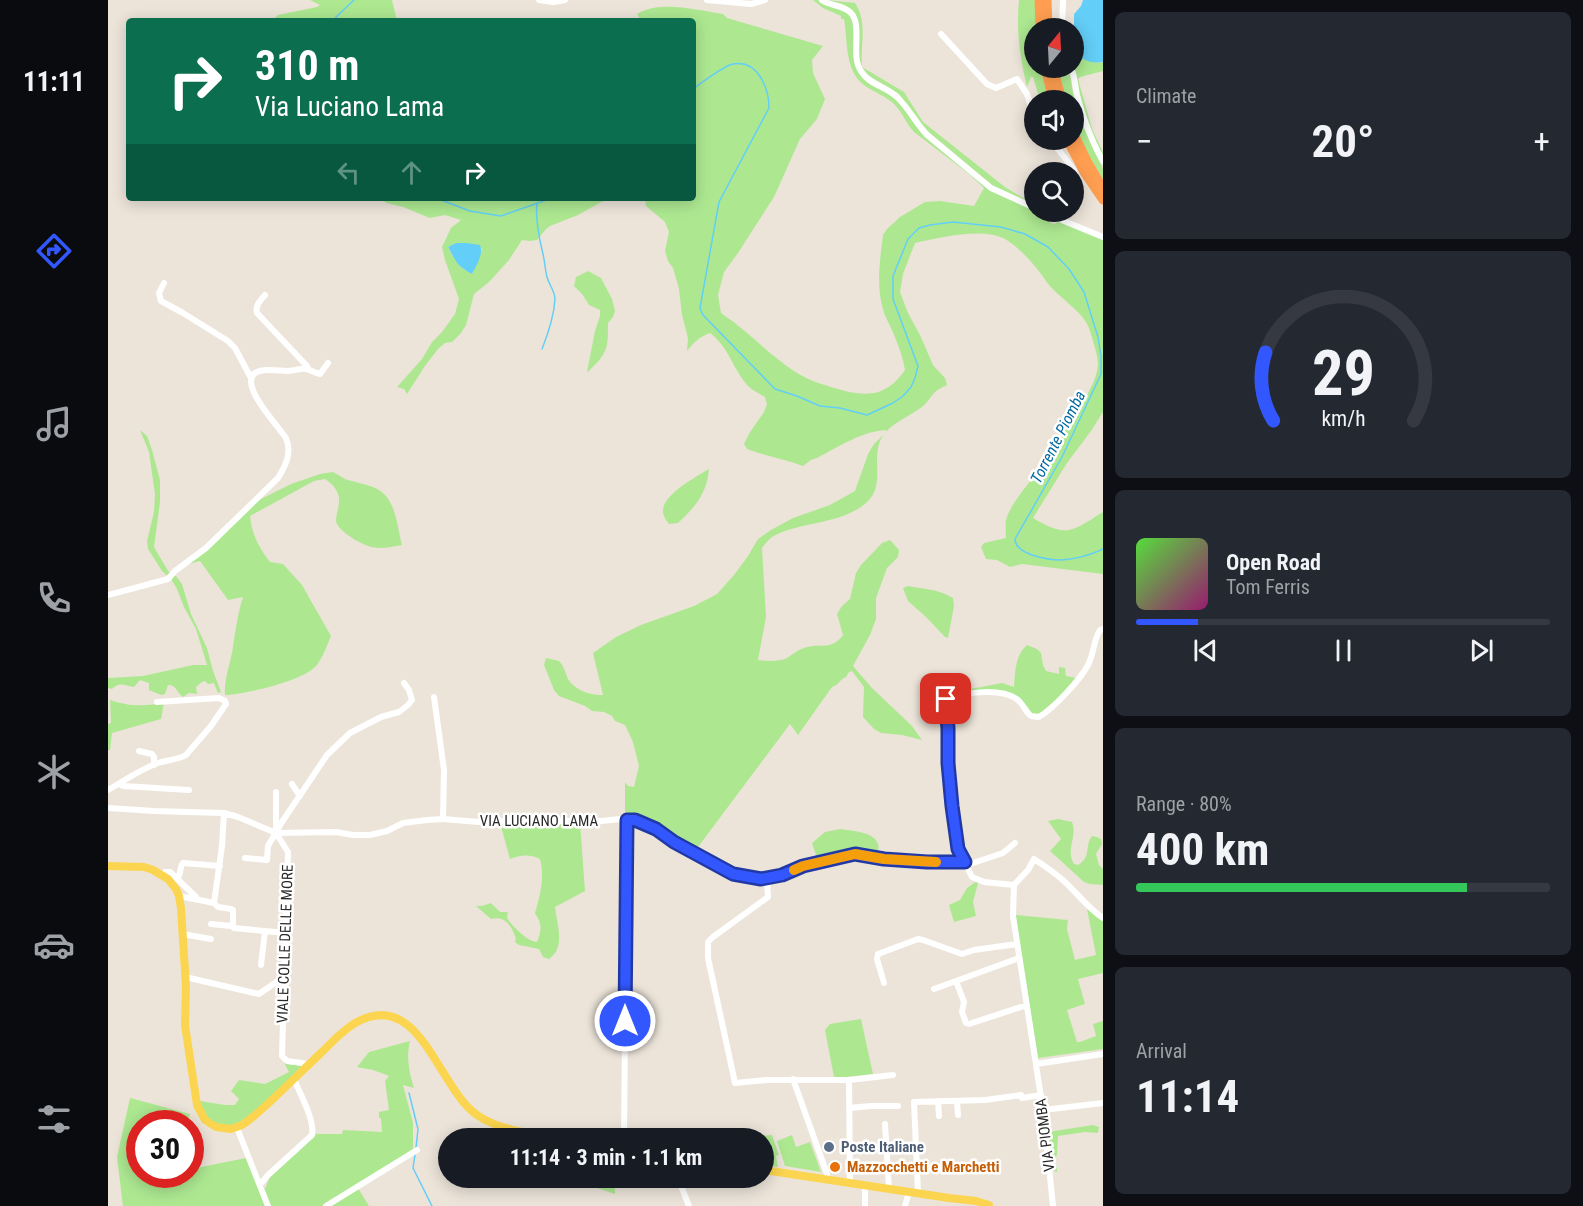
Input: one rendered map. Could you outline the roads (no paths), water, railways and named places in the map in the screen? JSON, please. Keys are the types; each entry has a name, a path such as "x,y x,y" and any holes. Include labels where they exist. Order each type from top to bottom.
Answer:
{"highway":[{"path":"1039,0 1040,18"},
{"path":"1047,0 1048,18"},
{"path":"1072,150 1103,200"},
{"path":"1082,150 1103,188"}],"main road":[{"path":"108,866 144,867 163,875 173,884 180,896 185,977 185,1025 199,1111 205,1120 216,1127 225,1129 237,1128 248,1122 344,1031 356,1022 374,1016 388,1016 410,1026 420,1037 465,1105 476,1114 506,1128"},
{"path":"774,1171 918,1193 954,1202 963,1200 986,1206 994,1204 998,1206"}],"street":[{"path":"539,0 553,2 565,0"},
{"path":"707,0 750,4 765,0"},
{"path":"822,0 850,11 854,17 856,60 859,70 866,78 897,97 927,135 991,188 1024,203"},
{"path":"1062,18 1063,0"},
{"path":"941,34 987,84 996,88 1017,79 1024,90"},
{"path":"1074,78 1081,109 1103,161"},
{"path":"1059,150 1068,162"},
{"path":"1074,222 1103,237"},
{"path":"108,595 168,579 206,548 278,478 288,456 286,438 258,400 251,378 235,348 228,341 161,301 159,293 164,283"},
{"path":"265,295 258,303 257,313 309,370"},
{"path":"251,378 256,372 262,370 302,369 320,374 328,363"},
{"path":"1103,629 1096,637 1089,664 1077,681 1039,717 1031,716 1019,701 1004,693 955,695 946,699 943,709 948,728 948,763 958,849 972,877 984,882 1014,885 1028,870 1034,859 1064,882 1103,918"},
{"path":"246,858 267,860 268,846 300,796 327,755 350,733 381,717 399,712 408,705 412,700 404,683"},
{"path":"434,697 444,770 443,819"},
{"path":"108,790 154,765 186,755 224,710 226,704 219,698 158,702"},
{"path":"139,751 152,754 154,765"},
{"path":"120,784 189,789"},
{"path":"292,784 300,796"},
{"path":"276,792 276,833"},
{"path":"108,808 224,813 276,833"},
{"path":"214,903 220,866 224,813"},
{"name":"VIA LUCIANO LAMA","path":"276,833 336,832 370,835 387,831 403,823 443,819 479,822 635,820 656,829 674,842 733,874 767,879 803,866 855,854 884,859 966,864 1004,854 1015,843"},
{"path":"624,1128 627,820"},
{"name":"VIALE COLLE DELLE MORE","path":"276,833 288,852 282,1056 287,1061 309,1064"},
{"path":"177,878 181,874 183,863 220,866"},
{"path":"163,875 168,871 199,899"},
{"path":"767,879 768,897 708,942 708,958 735,1083 793,1079 849,1080 892,1075"},
{"name":"VIA PIOMBA","path":"1014,885 1013,915 1041,1095 1053,1206"},
{"path":"180,896 199,899 233,910 233,923 228,926 211,924"},
{"path":"234,928 286,933"},
{"path":"261,965 265,931"},
{"path":"182,934 211,939"},
{"path":"884,983 877,959 878,954 918,939 962,954 1017,944"},
{"path":"934,989 1019,958"},
{"path":"185,977 259,994 285,976"},
{"path":"956,981 964,1002 962,1012 966,1023 969,1024 1027,1005"},
{"path":"1036,1064 1103,1054"},
{"path":"260,1185 313,1132 294,1079"},
{"path":"793,1079 827,1179"},
{"path":"849,1080 850,1183"},
{"path":"918,1193 914,1102 985,1100 1021,1095 1022,1098 1041,1095"},
{"path":"938,1101 939,1116"},
{"path":"957,1101 958,1115"},
{"path":"1043,1110 1103,1103"},
{"path":"849,1108 898,1106"},
{"path":"885,1124 889,1189"},
{"path":"237,1128 268,1206"},
{"path":"326,1206 417,1150"},
{"path":"865,1185 865,1206"},
{"path":"682,1188 689,1206"},
{"path":"905,1206 909,1192"}],"water":[{"path":"1083,0 1103,0 1103,62 1084,59 1084,18 1074,18 1074,14"},
{"path":"456,243 480,245 480,256 472,274 457,263 448,247"}],"waterway":[{"name":"Torrente Piomba","path":"335,18 354,0"},
{"name":"Torrente Piomba","path":"696,87 724,68 733,64 742,64 755,71 767,92 769,108 719,202 700,308 703,315 775,389 820,406 867,415 903,396 911,387 918,366 893,299 893,276 908,239 919,228 953,222 1001,227 1025,234 1048,247 1069,269 1084,292 1098,337 1101,374 1062,457 1015,539 1016,544 1026,553 1049,559 1073,559 1103,549"},
{"name":"Torrente Piomba","path":"444,201 470,211 501,216 544,201"},
{"path":"537,203 539,235 547,277 555,299 542,349"},
{"path":"409,1093 418,1129 416,1148"},
{"path":"415,1155 413,1168 432,1206"}],"place":[{"name":"Poste Italiane","path":"829,1147"},
{"name":"Mazzocchetti e Marchetti","path":"835,1167"}]}
